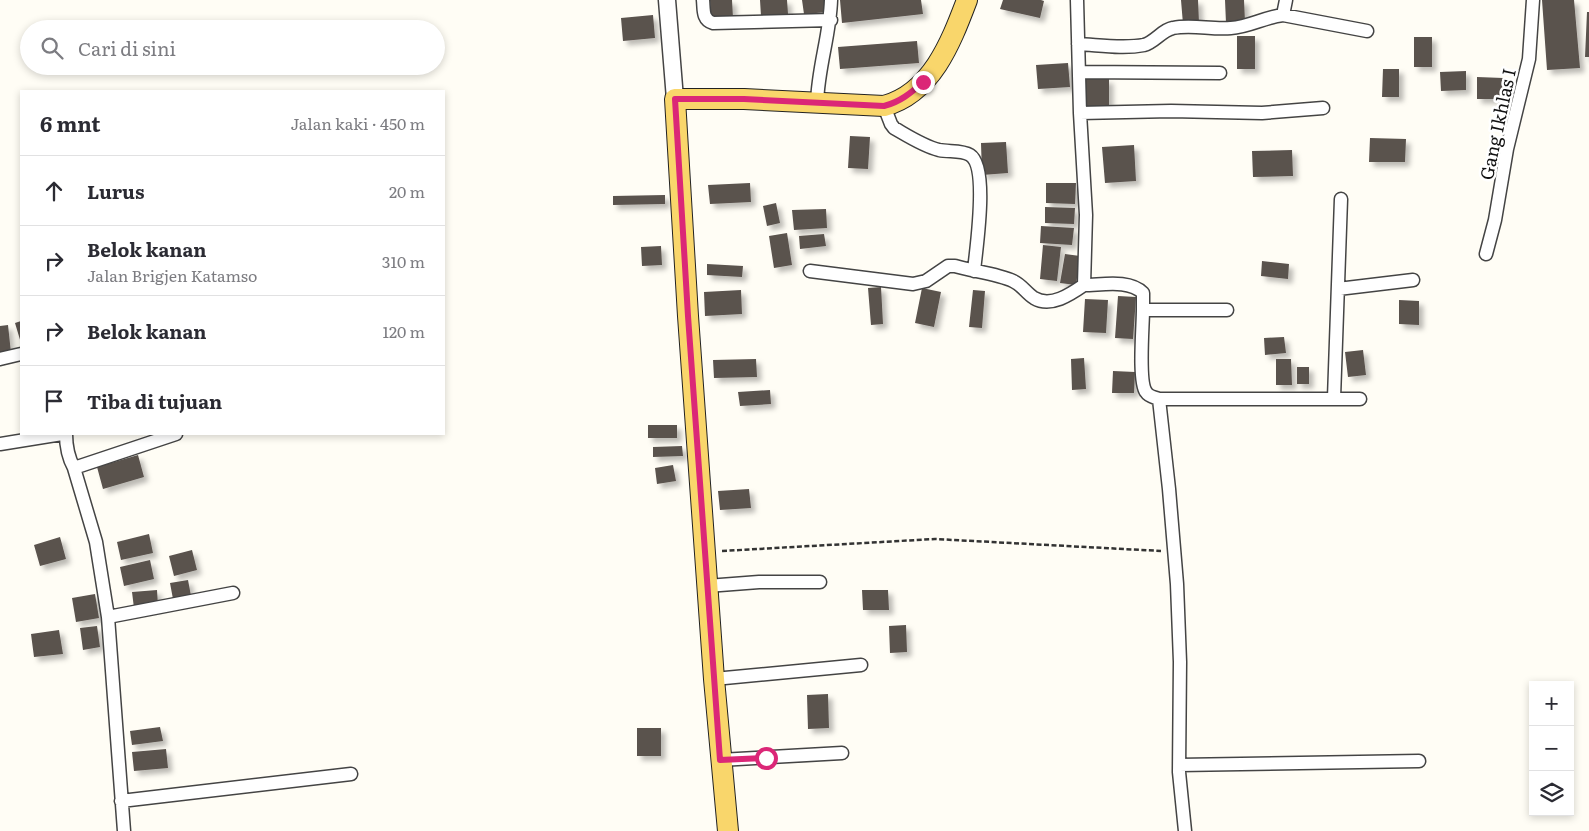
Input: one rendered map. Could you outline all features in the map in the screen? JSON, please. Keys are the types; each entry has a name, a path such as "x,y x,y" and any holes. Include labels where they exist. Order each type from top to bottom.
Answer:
{"main road":[{"path":"728,831 720,760 707,586 675,99 744,99 884,106 894,104 907,96 932,73 956,28 967,0"}],"street":[{"path":"667,0 675,99"},
{"path":"703,0 705,18 708,22 712,23 831,20"},
{"path":"817,102 820,66 831,20 832,0"},
{"path":"1077,0 1080,113 1086,215 1084,285"},
{"path":"1283,15 1286,0"},
{"name":"Gang Ikhlas I","path":"1486,254 1495,220 1507,149 1529,60 1533,0"},
{"path":"1078,44 1144,45 1152,42 1170,28 1233,28 1283,15 1367,31"},
{"path":"1079,72 1220,74"},
{"path":"884,106 894,128 924,144 940,150 968,154 975,159 981,186 974,271"},
{"path":"1080,113 1171,111 1262,113 1323,108"},
{"path":"1334,398 1341,199"},
{"path":"810,271 913,284 926,281 948,266 1011,280 1040,301 1050,301 1064,297 1084,285 1124,284 1138,288 1143,292 1143,387 1150,396 1159,399 1360,399"},
{"path":"1338,289 1413,280"},
{"path":"1143,310 1226,310"},
{"path":"0,359 20,354"},
{"path":"1159,399 1175,552 1180,662 1179,765 1185,831"},
{"path":"0,444 56,435"},
{"path":"66,435 66,448 74,468 96,542 108,617 120,801 124,831"},
{"path":"74,468 173,435"},
{"path":"707,586 759,582 820,582"},
{"path":"108,617 233,593"},
{"path":"714,679 861,665"},
{"path":"720,760 842,753"},
{"path":"1179,765 1419,762"},
{"path":"120,801 351,774"}],"path":[{"path":"705,552 935,539 1175,552"}],"building":[{"path":"710,0 732,0 733,18 711,20"},
{"path":"760,0 787,0 788,14 761,16"},
{"path":"802,0 827,0 828,12 804,14"},
{"path":"840,0 921,0 923,14 842,23"},
{"path":"1003,0 1044,1 1040,18 1000,9"},
{"path":"1181,0 1198,0 1199,23 1183,24"},
{"path":"1225,0 1244,0 1245,22 1226,23"},
{"path":"1542,0 1574,0 1580,68 1547,70"},
{"path":"1587,12 1589,12 1589,57 1585,57"},
{"path":"653,15 655,38 623,41 621,18"},
{"path":"1237,36 1255,36 1255,69 1237,69"},
{"path":"1414,37 1432,37 1432,67 1414,67"},
{"path":"917,41 919,63 840,69 838,47"},
{"path":"1068,63 1070,87 1038,89 1036,65"},
{"path":"1383,69 1399,69 1399,97 1382,97"},
{"path":"1466,71 1466,90 1441,91 1440,72"},
{"path":"1477,77 1503,78 1502,99 1477,99"},
{"path":"1085,79 1109,79 1109,107 1085,107"},
{"path":"850,136 870,137 868,169 848,168"},
{"path":"1370,138 1406,139 1405,162 1369,162"},
{"path":"1006,142 1008,173 982,175 981,143"},
{"path":"1134,145 1136,181 1105,183 1102,147"},
{"path":"1292,150 1293,176 1253,177 1252,151"},
{"path":"750,183 751,202 710,204 708,185"},
{"path":"1046,183 1076,183 1075,204 1046,203"},
{"path":"665,195 665,204 613,205 613,196"},
{"path":"776,203 780,223 767,226 763,206"},
{"path":"1045,207 1075,208 1074,224 1045,223"},
{"path":"826,209 827,228 794,230 792,210"},
{"path":"1041,226 1074,228 1072,245 1040,243"},
{"path":"787,233 792,265 774,268 769,236"},
{"path":"824,234 826,246 800,249 799,236"},
{"path":"1043,245 1061,247 1057,281 1040,279"},
{"path":"661,246 662,265 642,266 641,247"},
{"path":"1065,254 1080,256 1076,285 1060,283"},
{"path":"1262,261 1289,264 1288,279 1261,276"},
{"path":"707,264 743,266 742,277 707,275"},
{"path":"881,287 883,324 871,325 868,288"},
{"path":"922,288 941,292 934,327 915,323"},
{"path":"741,290 742,314 705,316 704,292"},
{"path":"973,290 985,291 982,328 969,327"},
{"path":"1118,296 1136,297 1133,339 1115,338"},
{"path":"1085,299 1108,300 1106,333 1083,332"},
{"path":"1399,300 1419,301 1419,325 1399,324"},
{"path":"20,321 20,340 15,323"},
{"path":"8,325 11,353 0,354 0,326"},
{"path":"1284,337 1286,353 1265,355 1264,338"},
{"path":"1363,350 1366,375 1348,377 1345,352"},
{"path":"1084,358 1086,389 1072,390 1071,359"},
{"path":"756,359 757,377 714,378 713,360"},
{"path":"1276,359 1291,359 1292,385 1276,385"},
{"path":"1297,367 1309,367 1309,384 1297,384"},
{"path":"1113,371 1135,372 1134,393 1112,393"},
{"path":"770,390 771,404 740,406 738,392"},
{"path":"648,425 677,425 677,438 648,438"},
{"path":"682,446 683,456 653,457 653,447"},
{"path":"138,455 144,477 103,489 97,467"},
{"path":"673,465 676,481 657,484 655,468"},
{"path":"749,489 751,508 720,510 718,491"},
{"path":"149,534 153,553 121,560 117,542"},
{"path":"60,537 66,559 40,566 34,545"},
{"path":"192,550 197,570 174,576 169,556"},
{"path":"150,560 154,579 124,586 120,567"},
{"path":"188,580 191,596 173,599 170,583"},
{"path":"157,590 158,606 134,608 132,592"},
{"path":"862,590 888,590 889,610 863,610"},
{"path":"95,594 99,618 76,622 72,598"},
{"path":"906,625 907,652 890,653 889,626"},
{"path":"97,626 100,647 83,650 80,628"},
{"path":"59,630 63,654 34,657 31,634"},
{"path":"828,694 829,728 808,729 807,695"},
{"path":"160,727 163,741 132,745 130,731"},
{"path":"637,728 661,728 661,756 637,756"},
{"path":"166,749 168,768 134,771 132,752"}],"route":[{"path":"766,758 720,760 688,316 675,99 744,99 884,106 894,104 923,82"}]}
